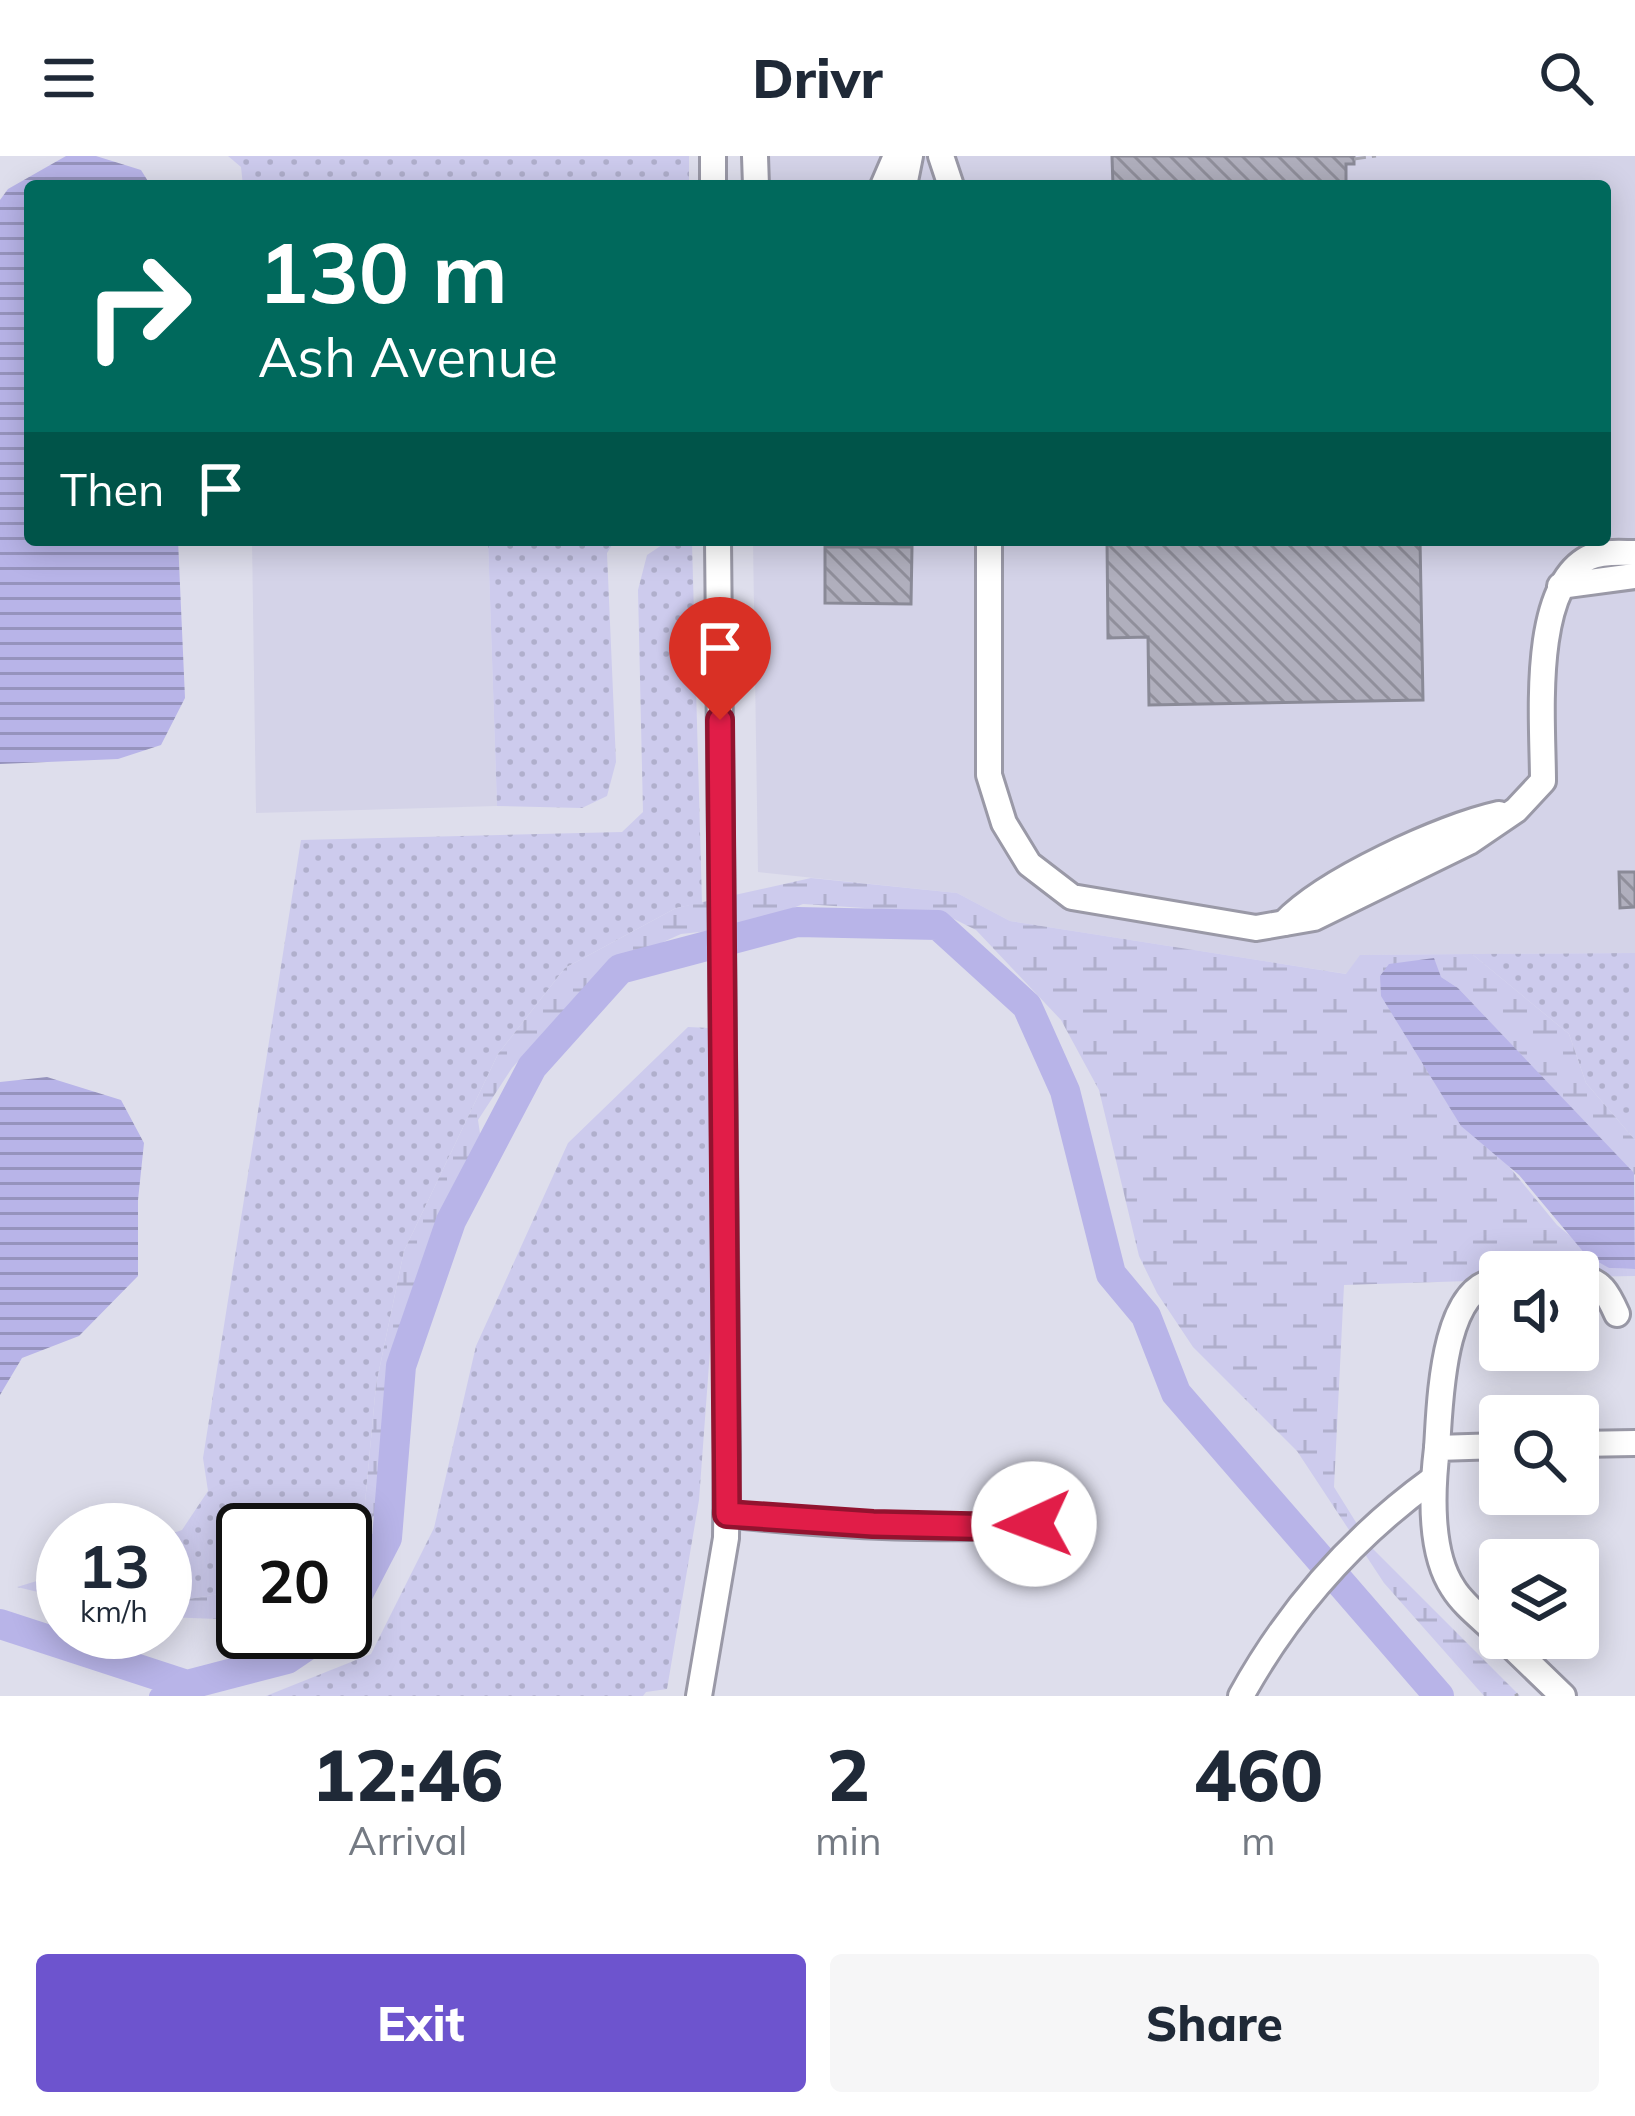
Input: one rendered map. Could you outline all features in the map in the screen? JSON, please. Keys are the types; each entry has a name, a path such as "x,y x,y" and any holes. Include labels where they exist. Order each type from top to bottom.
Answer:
{"street":[{"path":"890,180 919,156"},
{"path":"899,180 919,156"},
{"path":"919,156 937,180"},
{"path":"919,156 945,180"},
{"path":"699,1696 727,1514 718,546"},
{"path":"988,546 989,775 1004,824 1030,863 1072,897 1256,928 1314,918 1469,842 1516,810 1543,781 1545,652 1558,586 1588,557 1635,553"},
{"path":"1558,586 1635,576"},
{"path":"1599,1285 1617,1314"},
{"path":"1479,1288 1447,1343 1433,1478 1441,1567 1455,1592 1479,1615"},
{"path":"1599,1444 1635,1443"},
{"path":"1437,1448 1479,1447"},
{"path":"1240,1696 1291,1614 1383,1516 1433,1478"},
{"path":"727,1514 1004,1527 1064,1520"},
{"path":"1524,1659 1563,1696"}],"path":[{"path":"1354,159 1376,156"}],"shaded area":[{"path":"66,156 96,156 141,170 147,180 24,180 24,546 178,546 185,698 161,745 118,759 0,764 0,200 8,189"},
{"path":"747,156 1635,156 1635,953 1361,955 1347,974 1010,921 957,893 758,872 753,546 1611,546 1611,180 747,180"},
{"path":"252,546 488,546 497,806 256,813"},
{"path":"1434,958 1441,977 1458,988 1634,1173 1635,1269 1609,1268 1599,1262 1599,1251 1583,1251 1519,1175 1461,1126 1381,996 1380,976 1389,964"},
{"path":"47,1077 121,1100 144,1143 138,1276 79,1336 22,1358 0,1395 0,1082"}],"green space":[{"path":"228,156 689,156 689,180 242,180 241,167"},
{"path":"488,546 611,546 607,553 616,762 607,796 582,808 497,806"},
{"path":"660,546 692,546 702,903 676,908 565,968 498,1054 404,1251 376,1385 365,1503 216,1503 216,1594 192,1598 192,1515 208,1491 203,1458 301,840 622,832 643,812 638,590 647,555"},
{"path":"811,878 957,893 1010,921 1346,974 1360,955 1472,954 1569,1034 1586,1083 1635,1140 1635,1175 1458,988 1441,977 1502,1158 1557,1225 1588,1251 1479,1251 1479,1281 1344,1285 1334,1487 1372,1548 1520,1696 1484,1696 1384,1583 1297,1451 1193,1347 1139,1256 1099,1090 1061,1020 976,930 942,913 803,904 746,927 681,934 599,971 512,1068 478,1120 481,1140 441,1227 394,1371 381,1505 372,1518 372,1503 365,1503 376,1385 404,1251 498,1054 565,968 676,908"},
{"path":"1635,953 1635,1140 1586,1083 1569,1034 1472,954"},
{"path":"688,1027 709,1028 713,1310 699,1500 667,1689 643,1696 266,1696 358,1659 372,1659 434,1528 476,1346 568,1143"},
{"path":"1599,1260 1609,1268 1635,1269 1635,1276 1599,1277"},
{"path":"36,1581 36,1592 17,1587"},
{"path":"216,1594 216,1619 192,1618 192,1598"}],"building":[{"path":"1112,156 1354,156 1354,164 1346,164 1346,180 1113,180"},
{"path":"1107,546 1420,546 1423,700 1149,705 1148,637 1108,638"},
{"path":"825,547 912,547 911,604 825,603"},
{"path":"1619,872 1635,872 1635,907 1620,908"}],"waterway":[{"path":"372,1567 387,1538 401,1366 451,1221 532,1067 620,969 797,922 938,925 1027,1006 1065,1091 1111,1274 1146,1316 1176,1393 1439,1696"},
{"path":"0,1624 187,1685 287,1659"},
{"path":"157,1696 187,1685"}],"route":[{"path":"720,720 727,1514 873,1524 1034,1524"}]}
